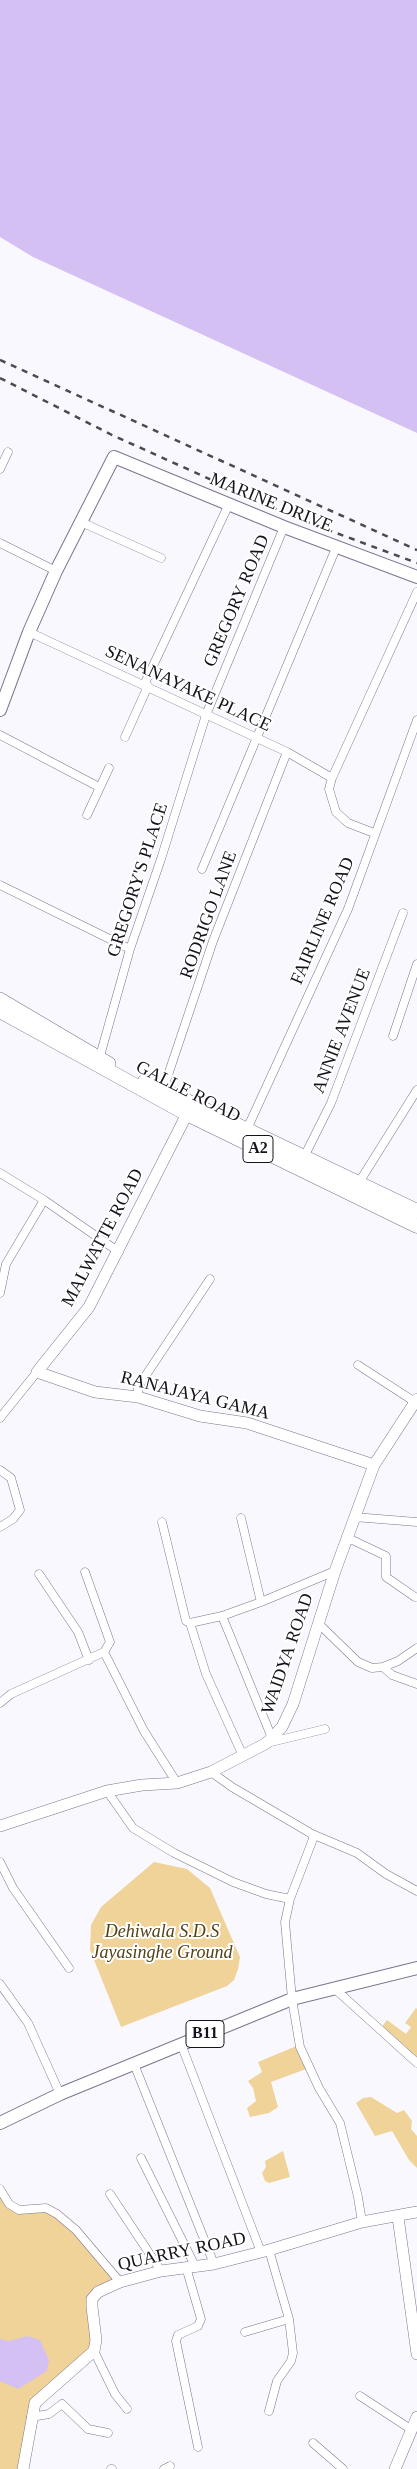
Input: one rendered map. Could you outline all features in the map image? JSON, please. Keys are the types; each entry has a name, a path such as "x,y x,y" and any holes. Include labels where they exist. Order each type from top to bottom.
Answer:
{"highway":[{"name":"GALLE ROAD","path":"0,1004 74,1049"},
{"name":"GALLE ROAD","path":"0,1011 74,1049 247,1129 417,1211"},
{"name":"GALLE ROAD","path":"104,1063 187,1114 417,1226"}],"main road":[{"name":"MARINE DRIVE","path":"80,522 114,457 336,548 417,578"},
{"path":"0,710 3,691 56,571 80,522"},
{"name":"B11","path":"0,2123 60,2094 292,1999 417,1968"}],"street":[{"path":"0,468 8,452"},
{"path":"125,737 146,686 229,504"},
{"path":"80,522 162,558"},
{"name":"GREGORY ROAD","path":"206,715 284,527"},
{"path":"0,543 56,571"},
{"path":"202,869 336,548"},
{"path":"374,833 348,823 336,812 329,789 332,778 417,592"},
{"name":"SENANAYAKE PLACE","path":"29,632 288,752 332,778"},
{"name":"GREGORY'S PLACE","path":"104,1063 130,949 162,859 206,715"},
{"name":"FAIRLINE ROAD","path":"247,1129 348,909 374,833 417,720"},
{"path":"0,735 100,787"},
{"name":"RODRIGO LANE","path":"163,1090 214,941 288,752"},
{"path":"87,815 109,768"},
{"path":"0,885 130,949"},
{"name":"ANNIE AVENUE","path":"304,1157 331,1103 404,913"},
{"path":"393,1036 417,964"},
{"path":"0,998 104,1063"},
{"path":"0,1017 104,1063"},
{"path":"358,1184 417,1090"},
{"name":"MALWATTE ROAD","path":"37,1372 89,1307 119,1252 187,1114"},
{"path":"0,1174 44,1200 119,1252"},
{"path":"0,1293 6,1264 44,1200"},
{"path":"138,1397 138,1387 210,1279"},
{"path":"358,1365 416,1400"},
{"path":"0,1418 37,1372"},
{"name":"RANAJAYA GAMA","path":"37,1372 95,1392 138,1397 200,1416 247,1423 374,1465"},
{"name":"WAIDYA ROAD","path":"0,1826 107,1791 142,1785 177,1783 211,1772 268,1741 282,1727 293,1704 346,1537 374,1465 416,1400"},
{"path":"0,1470 11,1478 20,1510 13,1519 0,1527"},
{"path":"241,1518 261,1602"},
{"path":"354,1518 417,1522"},
{"path":"162,1522 186,1621 190,1623 206,1674 243,1756"},
{"path":"346,1537 386,1556 386,1577 414,1597"},
{"path":"190,1623 222,1616 335,1571"},
{"path":"0,1703 11,1694 104,1652 110,1642 85,1572"},
{"path":"39,1574 78,1632 89,1660"},
{"path":"222,1616 268,1741 325,1729"},
{"path":"318,1624 358,1662 372,1668 383,1667 398,1661 417,1648"},
{"path":"104,1652 144,1731 177,1783"},
{"path":"383,1667 392,1675 417,1684"},
{"path":"211,1772 232,1787 312,1834 357,1853 386,1874 417,1891"},
{"path":"107,1791 133,1828 174,1853 233,1882 266,1894 290,1899"},
{"path":"312,1834 313,1839 290,1899 284,1922 292,1999 300,2047 319,2088 340,2124 358,2197 362,2222"},
{"path":"0,1862 13,1888 69,1968"},
{"path":"0,1984 28,2022 60,2094"},
{"path":"334,1989 417,2063"},
{"path":"181,2044 265,2251 289,2319 293,2353 290,2362 277,2381 269,2410"},
{"path":"134,2064 214,2264"},
{"path":"141,2158 191,2266 201,2320 198,2326 178,2335 176,2341 198,2447"},
{"path":"0,2189 9,2204 19,2210 46,2208 57,2214 76,2230 120,2282"},
{"path":"110,2194 161,2271"},
{"name":"QUARRY ROAD","path":"94,2352 96,2340 92,2299 98,2292 120,2282 161,2271 214,2264 362,2222 398,2217 417,2212"},
{"path":"398,2217 417,2354"},
{"path":"245,2332 289,2319"},
{"path":"23,2469 35,2403 41,2395 94,2352 115,2394 127,2409"},
{"path":"360,2396 412,2430"},
{"path":"31,2417 48,2414 62,2404 88,2429 108,2433"},
{"path":"395,2469 417,2417"},
{"path":"313,2442 344,2469"}],"green space":[{"name":"Dehiwala S.D.S Jayasinghe Ground","path":"154,1862 187,1869 210,1888 240,1957 238,1969 234,1980 227,1986 121,2027 90,1950 91,1925 101,1907"},
{"path":"416,2008 417,2063 380,2029 387,2020 406,2034 411,2027 405,2023"},
{"path":"299,2045 309,2068 271,2082 278,2107 269,2113 250,2117 247,2108 256,2101 253,2088 248,2081 262,2072 258,2062"},
{"path":"371,2097 397,2113 404,2110 412,2121 411,2129 417,2136 417,2168 409,2160 392,2131 375,2136 356,2103 363,2098"},
{"path":"283,2151 290,2177 269,2183 265,2181 262,2173 266,2167 265,2161"},
{"path":"0,2189 19,2210 46,2208 57,2214 120,2282 98,2292 94,2351 41,2395 23,2469 0,2469"}],"shaded area":[{"path":"0,0 417,0 417,433 33,257 0,237"},
{"path":"27,2336 40,2340 49,2360 47,2371 18,2389 0,2381 0,2339 10,2341"}],"railway":[{"path":"0,360 417,550"},
{"path":"0,378 112,435 296,518 417,563"}]}
